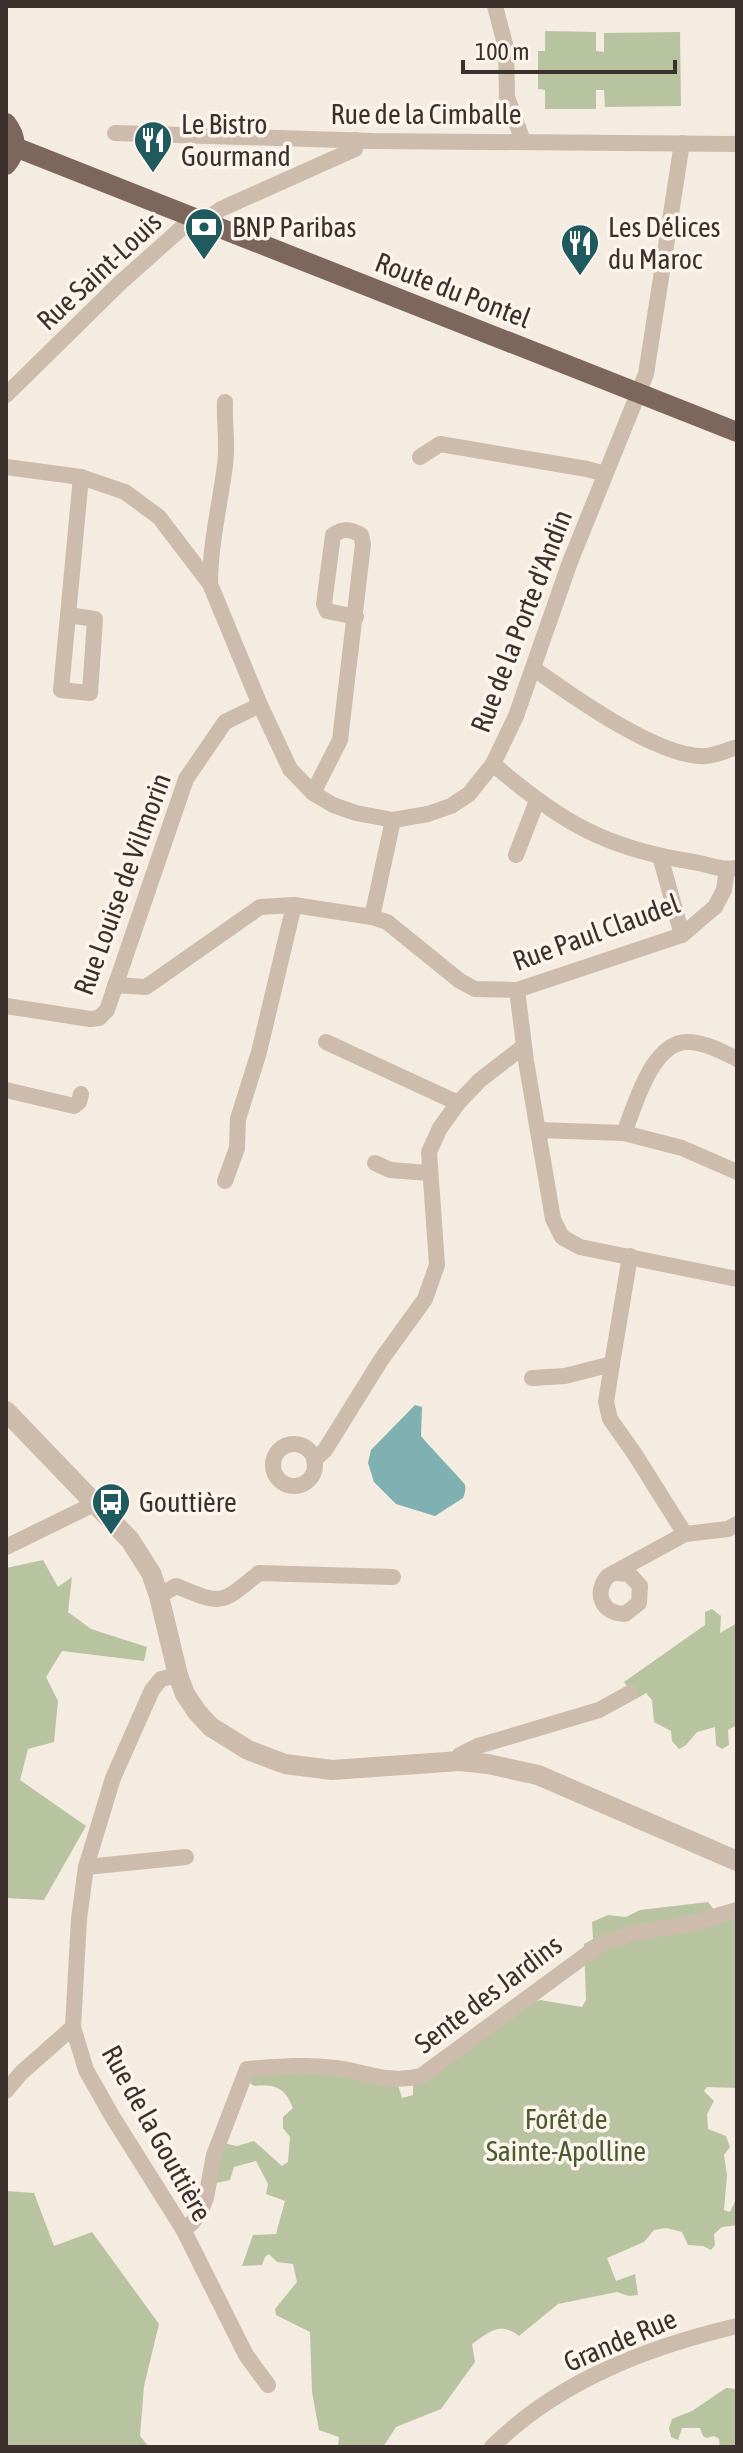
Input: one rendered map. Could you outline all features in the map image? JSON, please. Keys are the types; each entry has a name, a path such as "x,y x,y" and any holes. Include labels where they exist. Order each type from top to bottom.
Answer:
{"main road":[{"path":"6,123 12,131 11,156"},
{"name":"Route du Pontel","path":"11,156 198,220 737,432"}],"street":[{"path":"495,6 506,48 507,97 523,141"},
{"name":"Rue de la Cimballe","path":"115,133 355,140 737,144"},
{"name":"Rue Saint-Louis","path":"6,395 120,283 198,220 355,149 355,140"},
{"name":"Rue de la Porte d'Andin","path":"6,467 81,477 125,492 159,517 210,584 290,769 313,793 333,805 356,813 393,820 451,806 469,794 493,764 516,716 605,474 646,374 682,143"},
{"path":"210,584 210,564 225,463 225,402"},
{"path":"420,457 440,444 605,474"},
{"path":"68,615 95,619 90,693 61,690 68,615 81,477"},
{"path":"313,793 340,740 356,617 363,544 361,535 342,529 333,535 324,604 327,611 356,617"},
{"path":"533,668 623,726 679,753 708,756 737,747"},
{"name":"Rue Louise de Vilmorin","path":"6,1006 90,1019 99,1018 107,1010 186,779 225,722 260,705"},
{"path":"493,764 567,822 606,840 660,856 732,869"},
{"path":"516,855 537,801"},
{"path":"372,917 393,820"},
{"path":"660,856 682,935"},
{"name":"Rue Paul Claudel","path":"115,985 146,987 260,907 294,905 387,922 467,985 494,991 517,990 682,935 715,907 732,869"},
{"path":"225,1181 237,1148 238,1119 259,1052 294,905"},
{"path":"517,990 553,1219 562,1237 580,1247 737,1279"},
{"path":"624,1133 653,1062 662,1052 687,1041 737,1059"},
{"path":"326,1042 458,1103"},
{"path":"314,1460 325,1450 381,1360 425,1299 437,1265 437,1231 429,1152 440,1128 480,1080 524,1046"},
{"path":"6,1090 74,1106 81,1094"},
{"path":"538,1130 624,1133 682,1148 737,1172"},
{"path":"375,1163 390,1170 429,1173"},
{"path":"630,1256 606,1402 610,1419 685,1534"},
{"path":"532,1378 565,1376 612,1364"},
{"path":"6,1411 129,1539 151,1573 178,1675 197,1712 211,1727 248,1750 285,1764 332,1770 460,1761 500,1766 538,1775 737,1861"},
{"path":"6,1547 94,1504"},
{"path":"615,1573 685,1534 728,1529 737,1524"},
{"path":"159,1596 176,1586 212,1601 229,1598 259,1573 393,1577"},
{"name":"Rue de la Gouttière","path":"178,1675 161,1679 146,1700 113,1778 86,1867 79,1919 73,2027 93,2082 183,2229 246,2355 268,2385"},
{"path":"460,1761 460,1755 478,1746 599,1710 630,1693"},
{"path":"86,1867 186,1857"},
{"name":"Sente des Jardins","path":"183,2229 192,2223 206,2198 214,2155 247,2069 336,2068 399,2081 421,2076 601,1944 632,1933 690,1924 737,1910"},
{"path":"6,2091 21,2073 73,2027"},
{"name":"Grande Rue","path":"492,2447 563,2392 611,2365 699,2335 737,2326"}],"green space":[{"path":"545,31 596,32 596,51 604,52 604,33 680,32 681,106 605,107 604,90 596,90 596,109 545,109 545,90 538,89 538,51 545,51"},
{"path":"43,1560 58,1587 72,1577 68,1612 91,1629 147,1647 144,1661 62,1651 46,1677 58,1701 54,1742 28,1749 20,1780 86,1826 44,1900 6,1898 6,1568"},
{"path":"712,1609 721,1616 720,1633 737,1623 737,1725 728,1730 729,1745 722,1749 716,1745 715,1727 697,1732 679,1749 672,1741 671,1731 654,1722 652,1700 646,1693 636,1699 624,1682 705,1625 705,1612"},
{"name":"Forêt de Sainte-Apolline","path":"708,1902 721,1919 737,1913 737,2088 707,2087 704,2091 714,2101 707,2114 708,2129 726,2136 730,2147 724,2155 727,2175 724,2210 730,2212 737,2197 737,2225 722,2227 714,2234 715,2245 711,2250 688,2245 682,2232 666,2228 654,2230 644,2242 607,2258 616,2281 635,2274 638,2295 617,2292 558,2304 519,2336 506,2329 490,2332 472,2344 475,2362 441,2409 396,2427 383,2447 338,2447 339,2437 319,2430 312,2392 310,2332 276,2315 275,2309 297,2282 293,2264 277,2262 269,2254 262,2265 242,2266 253,2235 276,2234 285,2201 266,2194 268,2184 256,2161 234,2167 230,2180 212,2184 223,2143 237,2146 254,2141 282,2166 288,2162 290,2137 283,2128 283,2117 293,2108 283,2092 274,2087 251,2084 249,2075 298,2070 398,2085 402,2098 413,2095 413,2084 530,2004 540,2000 582,2007 586,2000 584,1944 593,1939 592,1922 608,1915 626,1917 640,1910"},
{"path":"6,2191 34,2193 54,2246 92,2232 159,2324 144,2386 140,2436 149,2447 6,2447"},
{"path":"726,2388 737,2389 737,2447 720,2447 719,2439 703,2436 700,2428 682,2428 678,2440 671,2437 669,2428 672,2419 692,2411"}],"water":[{"path":"415,1405 422,1407 421,1436 465,1485 463,1498 435,1516 396,1504 374,1482 368,1463 371,1450"}],"place":[{"name":"Le Bistro Gourmand","path":"153,174"},
{"name":"BNP Paribas","path":"204,261"},
{"name":"Les Délices du Maroc","path":"580,277"},
{"name":"Gouttière","path":"111,1536"}]}
